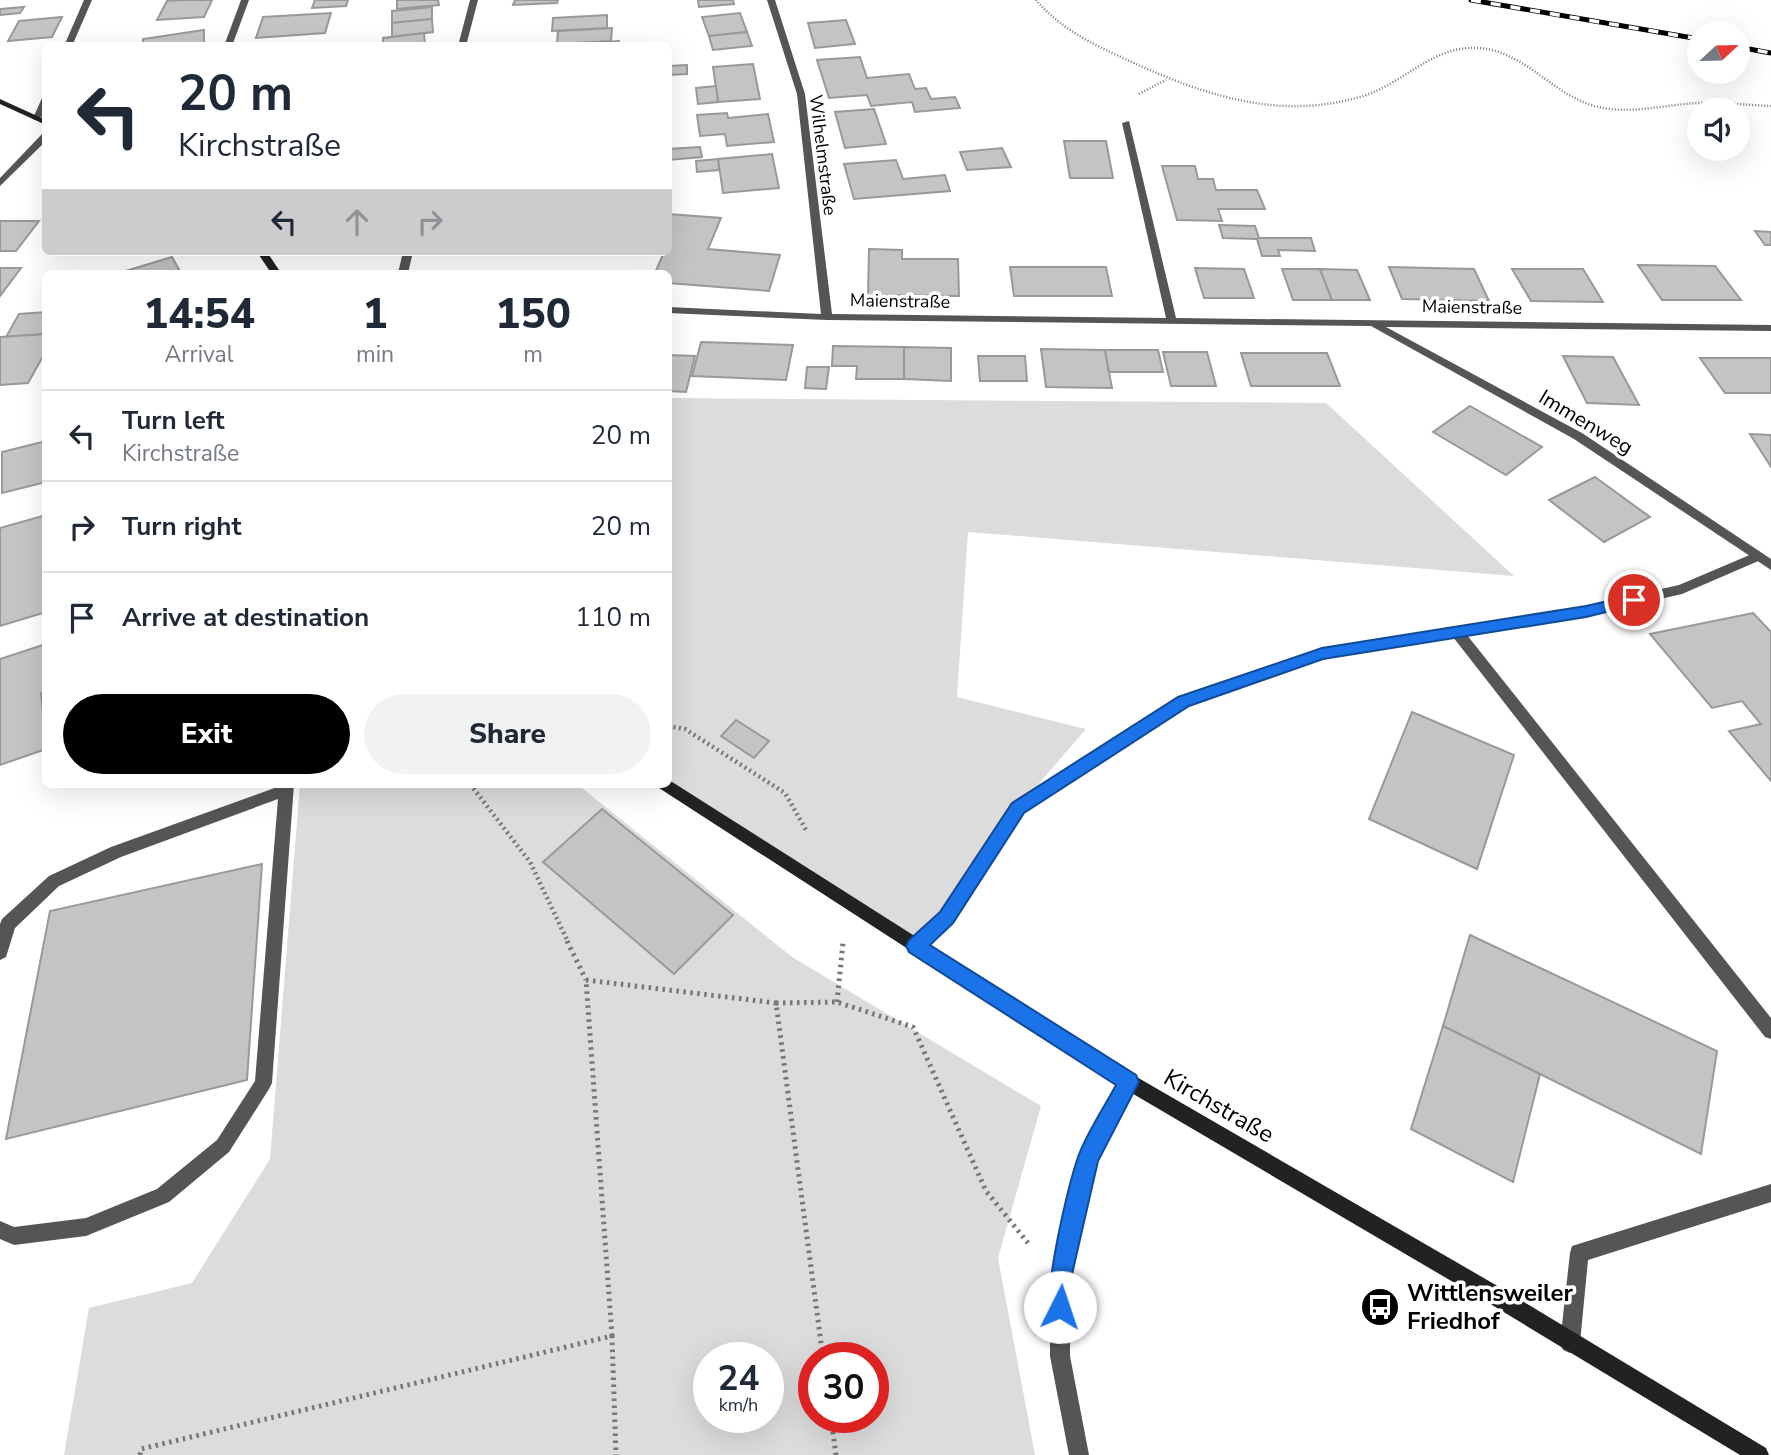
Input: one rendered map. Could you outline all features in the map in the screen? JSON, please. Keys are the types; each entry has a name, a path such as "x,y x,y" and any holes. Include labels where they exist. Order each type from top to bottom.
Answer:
{"street":[{"path":"70,42 88,0"},
{"path":"229,42 245,0"},
{"path":"463,42 474,0"},
{"name":"Wilhelmstraße","path":"771,0 801,94 827,317"},
{"path":"0,101 41,121"},
{"path":"1126,122 1172,322"},
{"path":"0,183 42,139"},
{"name":"Maienstraße","path":"672,310 827,317 1771,328"},
{"name":"Immenweg","path":"1373,324 1578,436 1771,565"},
{"path":"915,946 947,918 1018,808 1183,702 1322,653 1586,611 1682,589 1759,556"},
{"path":"1456,631 1771,1031"},
{"path":"0,952 8,924 54,881 116,852 283,788"},
{"path":"0,1230 14,1236 86,1227 163,1196 223,1146 263,1083 286,788"},
{"name":"Kirchstraße","path":"670,788 1129,1082 1494,1295 1759,1455"},
{"path":"1079,1455 1060,1356 1060,1283 1088,1158 1129,1082"},
{"path":"1570,1343 1579,1253 1771,1193"}],"path":[{"path":"1036,0 1047,14 1079,38 1167,80 1215,97 1273,107 1326,106 1367,95 1398,80 1438,53 1448,49 1480,48 1513,57 1539,72 1567,94 1617,110 1662,109 1706,103 1771,106"},
{"path":"672,727 685,729 785,793"},
{"path":"473,788 530,862 586,980 612,1336 616,1455"},
{"path":"837,1002 847,902"},
{"path":"586,980 776,1003 837,1002 913,1027 986,1191 1060,1283"},
{"path":"776,1003 821,1342"},
{"path":"140,1455 141,1449 612,1336"},
{"path":"833,1433 836,1455"}],"shaded area":[{"path":"672,398 1326,403 1514,576 968,532 957,697 1086,729 1018,808 947,918 916,946 672,787"},
{"path":"300,788 582,788 792,957 1041,1106 998,1258 1035,1455 64,1455 89,1308 192,1283 270,1159"}],"building":[{"path":"212,0 204,17 157,20 167,1"},
{"path":"315,0 348,0 346,6 312,8"},
{"path":"397,0 438,0 439,5 397,9"},
{"path":"515,0 558,0 557,3 513,5"},
{"path":"698,0 733,0 734,4 699,7"},
{"path":"24,7 20,13 0,15 0,9"},
{"path":"432,7 432,19 392,23 392,11"},
{"path":"331,13 325,33 256,38 263,17"},
{"path":"740,13 747,32 709,36 702,17"},
{"path":"607,15 607,28 552,31 553,18"},
{"path":"62,17 52,37 8,41 19,21"},
{"path":"432,19 433,32 392,37 392,23"},
{"path":"846,20 855,44 815,48 808,23"},
{"path":"612,28 611,41 593,42 557,42 558,31"},
{"path":"204,30 204,42 143,42 143,39"},
{"path":"747,32 752,46 713,50 709,36"},
{"path":"424,33 425,42 383,42 383,38"},
{"path":"860,57 867,78 909,74 915,89 926,88 931,99 955,97 960,108 915,112 912,102 871,106 867,95 829,98 817,60"},
{"path":"753,64 760,99 718,102 713,67"},
{"path":"687,65 687,74 672,75 672,66"},
{"path":"716,86 718,102 698,104 696,88"},
{"path":"874,109 886,144 845,148 835,112"},
{"path":"727,113 728,118 768,114 774,142 727,146 725,134 700,136 697,115"},
{"path":"1064,141 1106,141 1113,178 1070,178"},
{"path":"700,147 702,157 672,160 672,149"},
{"path":"1002,148 1011,167 967,170 960,152"},
{"path":"772,154 779,188 723,193 718,159"},
{"path":"718,159 719,170 697,172 696,161"},
{"path":"896,160 903,179 945,175 950,191 854,199 844,164"},
{"path":"1162,166 1195,166 1198,179 1213,179 1216,190 1257,190 1265,209 1218,209 1222,221 1177,220"},
{"path":"672,214 721,218 708,249 780,255 769,291 672,283 672,270 656,270 662,256 672,256"},
{"path":"0,221 39,221 16,251 0,251"},
{"path":"1219,225 1255,226 1259,238 1311,238 1315,251 1278,250 1280,256 1262,256 1257,239 1223,238"},
{"path":"1755,231 1771,232 1771,245 1765,245"},
{"path":"869,249 902,250 902,259 958,259 959,296 868,295"},
{"path":"172,257 179,270 129,270"},
{"path":"1638,265 1715,266 1741,300 1662,300"},
{"path":"1010,267 1106,267 1112,296 1014,296"},
{"path":"1389,267 1474,269 1489,301 1402,299"},
{"path":"0,268 21,268 0,296"},
{"path":"1195,268 1244,269 1254,298 1204,298"},
{"path":"1282,269 1320,269 1332,300 1293,300"},
{"path":"1320,269 1357,270 1370,300 1332,300"},
{"path":"1512,269 1583,269 1603,302 1531,301"},
{"path":"42,312 42,334 6,337 19,314"},
{"path":"42,334 42,358 28,383 0,385 0,337"},
{"path":"701,342 793,345 786,380 692,376"},
{"path":"833,346 904,347 904,379 856,379 857,366 832,366"},
{"path":"904,347 951,348 951,381 904,379"},
{"path":"1041,349 1105,350 1112,388 1046,387"},
{"path":"1105,350 1158,350 1163,372 1109,372"},
{"path":"1163,352 1207,352 1216,386 1171,386"},
{"path":"1241,353 1327,353 1340,386 1251,386"},
{"path":"672,355 695,356 686,392 672,391"},
{"path":"978,356 1025,356 1027,381 980,381"},
{"path":"1563,356 1613,357 1639,405 1587,403"},
{"path":"1700,358 1771,358 1771,393 1725,393"},
{"path":"807,367 829,367 826,389 805,388"},
{"path":"1470,406 1542,447 1506,475 1433,432"},
{"path":"1750,434 1771,435 1771,467"},
{"path":"42,442 42,483 2,493 2,452"},
{"path":"1595,477 1650,517 1604,542 1549,500"},
{"path":"42,516 42,613 0,626 0,528"},
{"path":"1753,613 1771,632 1771,781 1729,731 1761,724 1742,701 1712,708 1650,634"},
{"path":"42,645 42,750 0,765 0,659"},
{"path":"1412,712 1514,755 1477,869 1369,819"},
{"path":"736,720 769,741 754,758 721,736"},
{"path":"602,809 733,915 674,974 543,862"},
{"path":"262,864 247,1080 6,1139 50,911"},
{"path":"1470,935 1717,1051 1701,1154 1443,1026"},
{"path":"1443,1026 1540,1074 1513,1182 1411,1129"}],"railway":[{"path":"1471,0 1687,37"},
{"path":"1750,49 1771,53"}],"place":[{"name":"Wittlensweiler Friedhof","path":"1380,1307"}],"route":[{"path":"1060,1307 1060,1283 1088,1158 1129,1082 915,946 947,918 1018,808 1183,702 1322,653 1586,611 1634,600"}]}
